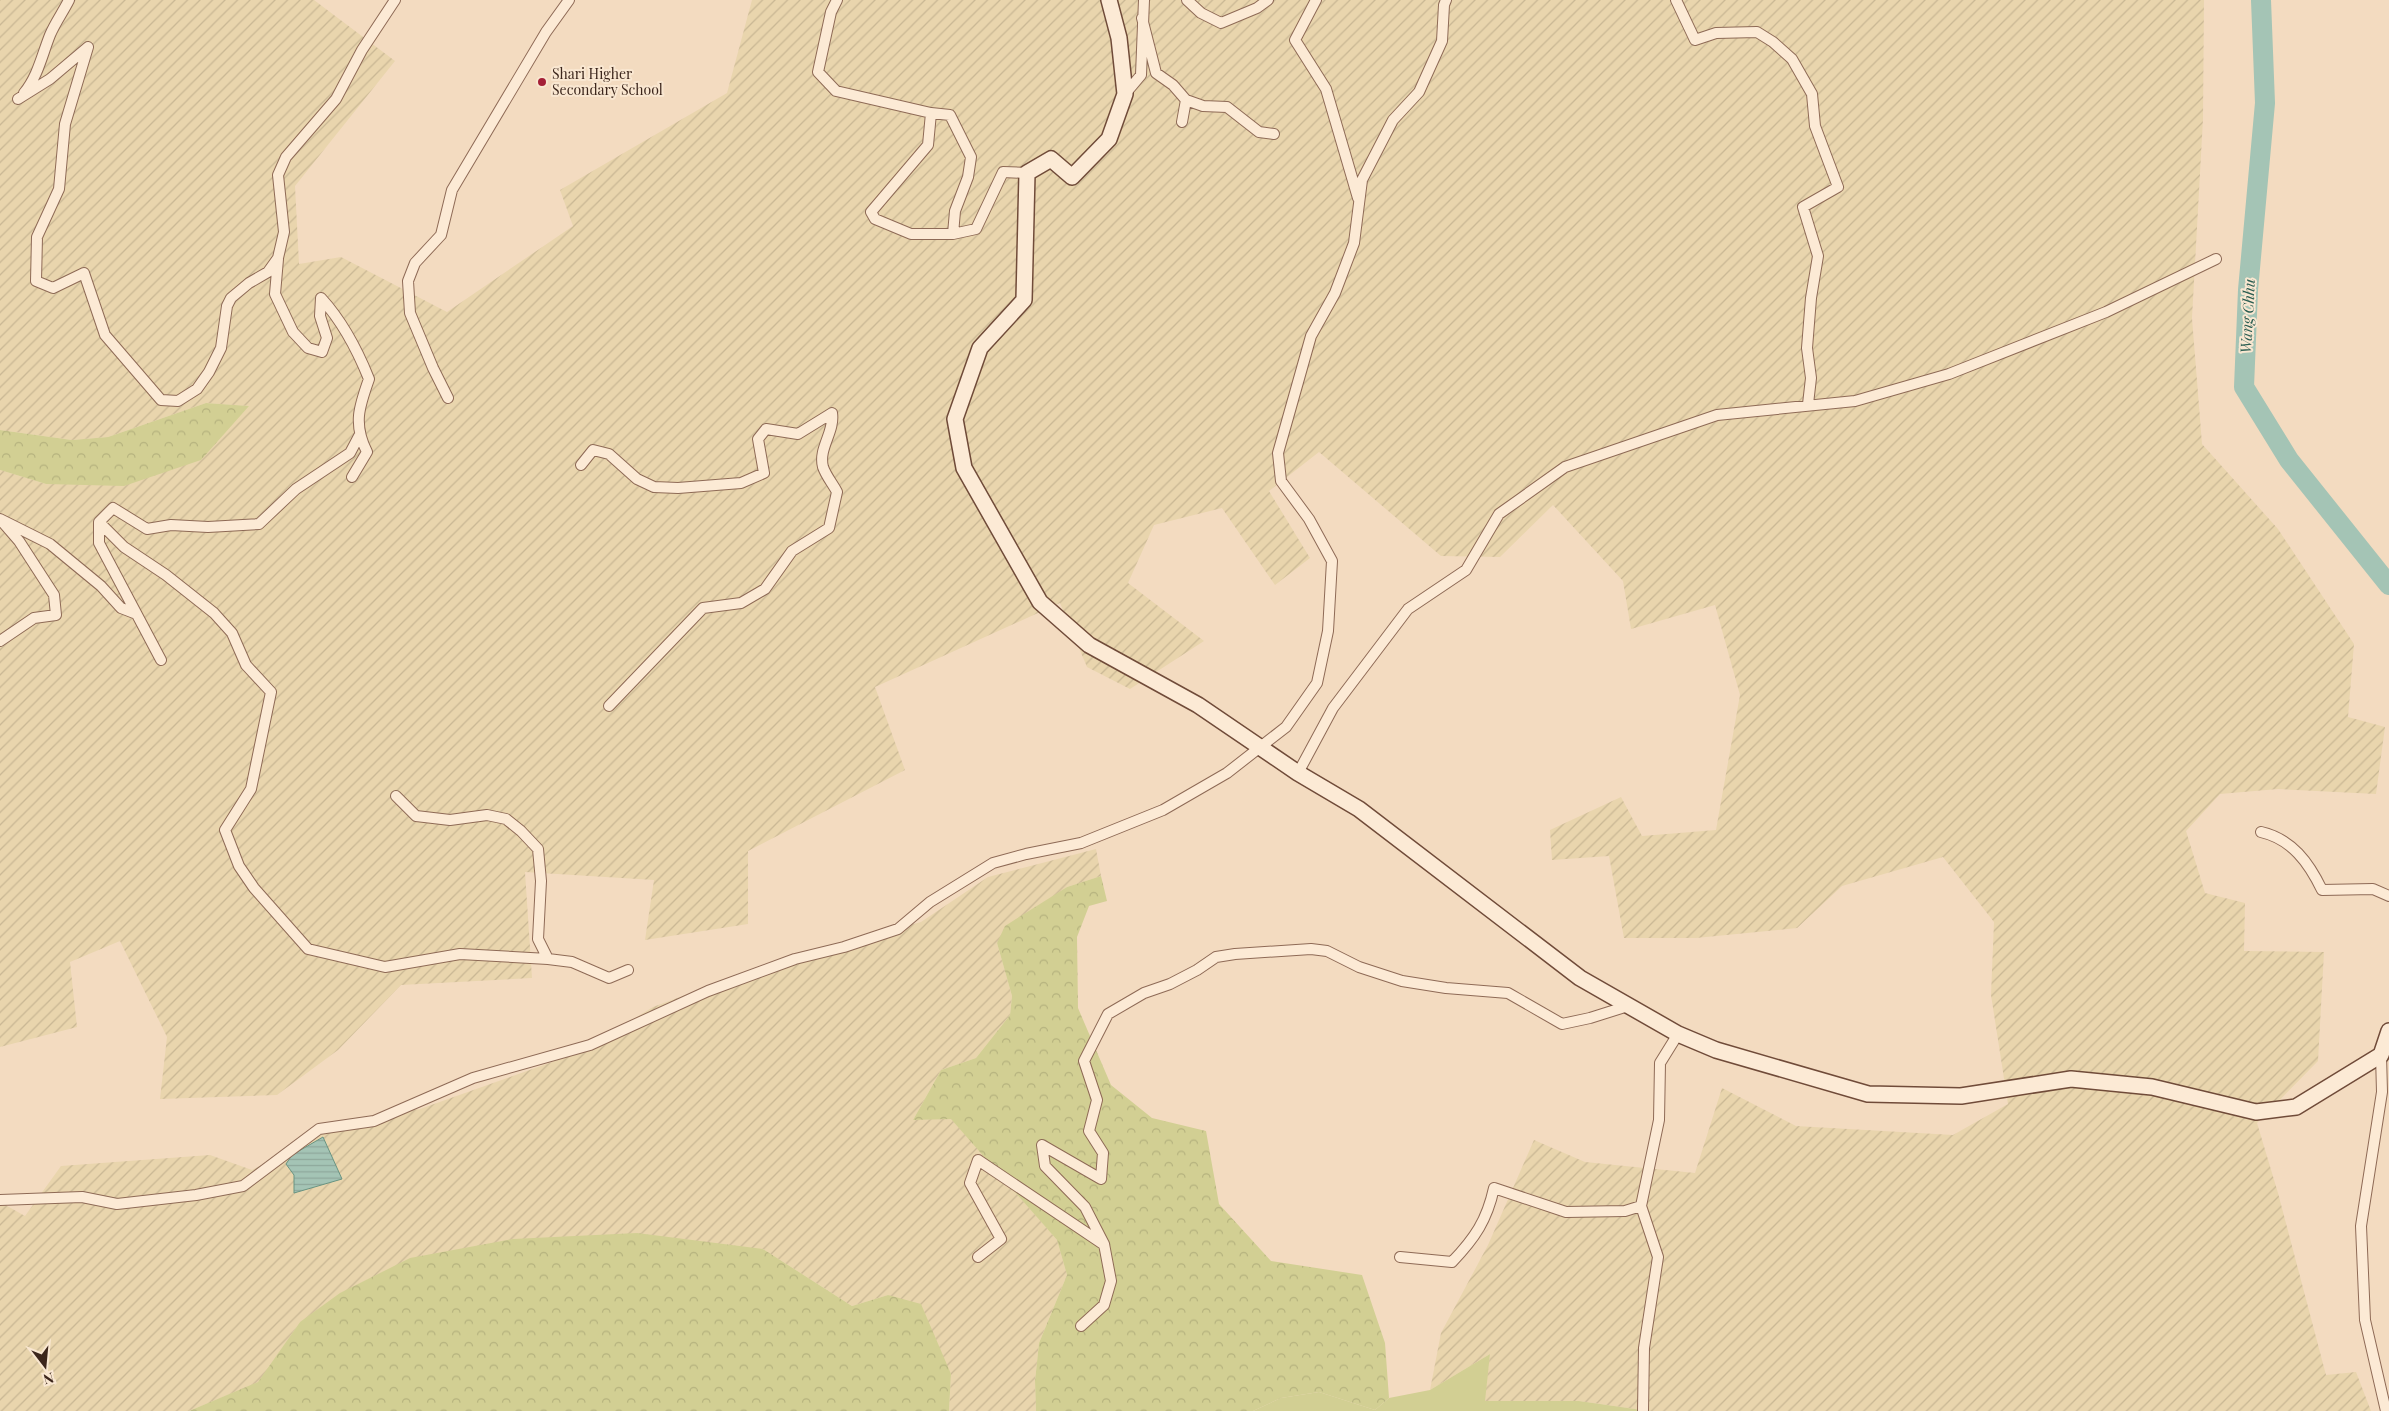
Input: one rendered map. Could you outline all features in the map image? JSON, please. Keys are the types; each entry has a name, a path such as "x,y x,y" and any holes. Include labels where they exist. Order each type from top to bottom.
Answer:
{"street":[{"path":"69,0 50,36 46,51 30,86 18,99 50,79 88,47 64,124 59,189 37,237 36,280 53,288 84,273 105,335 161,400 178,401 197,389 209,372 221,348 227,306 231,298 249,283 268,272 278,258"},
{"path":"352,476 367,452 359,436 358,409 369,379 357,349 334,312 321,298 320,316 327,338 322,352 308,348 293,332 275,294 278,258 284,232 278,175 286,157 336,99 362,50 396,0"},
{"path":"448,398 433,368 410,312 408,281 415,263 441,235 452,190 546,32 569,0"},
{"path":"838,0 831,12 818,72 836,91 931,113 950,115 971,157 968,177 955,211 953,234"},
{"path":"1110,0 1119,38 1126,94"},
{"path":"931,113 928,145 871,212 875,218 911,234 953,234 976,230 1004,172 1027,173 1051,159 1072,176 1109,139 1126,94 1141,75 1144,0"},
{"path":"1187,0 1201,13 1221,23 1257,8 1268,0"},
{"path":"1316,0 1295,40 1326,89 1346,163 1360,201"},
{"path":"0,1200 82,1197 117,1204 196,1195 244,1186 319,1129 374,1121 422,1102 473,1078 590,1045 708,991 795,959 844,947 898,930 930,902 994,863 1026,854 1081,843 1120,829 1163,810 1227,773 1286,727 1317,683 1328,631 1332,561 1309,519 1281,481 1278,453 1312,336 1335,293 1354,243 1362,180 1393,120 1419,92 1442,41 1444,5 1446,0"},
{"path":"1676,0 1695,40 1716,33 1757,32 1774,42 1792,60 1812,94 1815,126 1838,187 1803,207 1818,256 1811,298 1807,348 1811,378 1808,404"},
{"path":"1142,18 1156,73 1173,85 1186,100 1204,106 1227,107 1259,132 1274,134"},
{"path":"1182,122 1186,100"},
{"path":"1027,173 1024,300 980,348 955,419 964,468 1040,602 1089,646 1198,705 1298,772 1359,809 1580,978 1678,1034 1716,1050 1868,1094 1961,1096 2071,1079 2152,1087 2256,1112 2296,1106 2381,1055"},
{"path":"1298,772 1333,708 1408,609 1466,570 1499,514 1565,467 1717,415 1808,404 1855,401 1949,374 2106,312 2216,258"},
{"path":"581,465 593,450 609,454 637,479 654,487 678,488 741,483 764,473 758,439 766,430 798,434 832,413 834,423 823,450 823,467 837,492 828,528 792,551 765,589 741,603 702,608 633,678 609,706"},
{"path":"161,660 134,613 99,543 99,522 113,508 147,529 171,525 208,527 259,524 296,489 350,454 359,436"},
{"path":"0,641 34,618 56,615 54,595 20,541 0,520 50,544 101,586 121,608 134,613"},
{"path":"99,522 124,547 166,575 214,613 232,633 246,665 271,692 251,789 226,830 239,866 254,888 308,949 385,967 460,954 548,958 572,962 609,978 628,970"},
{"path":"396,796 416,816 450,820 488,815 506,819 521,831 538,849 540,881 538,939 548,958"},
{"path":"2261,832 2275,835 2296,849 2313,871 2322,890 2373,889 2389,896"},
{"path":"1082,1326 1104,1305 1111,1281 1104,1244 1085,1206 1046,1166 1042,1145 1101,1179 1103,1153 1089,1131 1097,1100 1084,1061 1108,1014 1144,993 1170,984 1197,970 1216,957 1311,949 1327,951 1359,967 1402,981 1508,993 1562,1024 1590,1018 1628,1006"},
{"path":"2386,1411 2365,1320 2361,1226 2382,1092 2381,1055 2389,1031"},
{"path":"1643,1411 1644,1348 1658,1257 1641,1206 1659,1120 1660,1063 1678,1034"},
{"path":"978,1257 1001,1239 970,1183 978,1160 1104,1244"},
{"path":"1400,1257 1452,1262 1473,1240 1489,1210 1494,1188 1566,1212 1625,1211 1641,1206"}],"shaded area":[{"path":"0,0 314,0 395,61 295,186 299,264 341,257 447,312 573,226 560,190 727,93 752,0 2204,0 2203,119 2192,318 2202,444 2278,529 2354,644 2348,717 2385,727 2376,794 2278,789 2220,794 2186,831 2205,893 2245,903 2244,951 2324,952 2318,1061 2257,1123 2278,1193 2326,1375 2356,1372 2371,1411 1649,1411 1579,1401 1484,1401 1490,1354 1430,1390 1441,1333 1488,1245 1534,1140 1585,1162 1695,1173 1722,1088 1796,1126 1953,1135 2008,1104 1991,995 1994,922 1943,857 1842,886 1797,928 1696,938 1624,938 1609,856 1552,860 1550,830 1621,797 1642,836 1716,830 1740,695 1715,605 1631,629 1623,581 1553,505 1500,557 1441,556 1319,452 1269,491 1310,558 1275,585 1222,508 1154,525 1128,583 1204,641 1130,689 1087,667 1060,603 875,687 905,770 748,851 748,924 645,940 654,880 525,872 532,978 401,985 338,1050 277,1095 160,1099 167,1037 120,941 70,962 77,1027 0,1047 0,470 46,484 249,406 206,403 108,437 72,440 0,430"},
{"path":"1096,849 1101,876 1067,887 997,943 1012,996 1010,1015 976,1058 941,1070 913,1120 951,1118 1057,1240 1067,1275 1039,1343 1035,1381 1036,1411 949,1411 951,1374 888,1295 852,1306 763,1249 300,1322 259,1382 189,1411 0,1411 0,1202 25,1216 61,1166 210,1155 252,1170 348,1119 420,1109 580,1052 653,1007 780,960 921,922 988,877"},
{"path":"323,1137 342,1179 294,1193 294,1175 286,1164 292,1155"}],"green space":[{"path":"206,403 249,406 201,460 124,486 46,484 0,470 0,430 72,440 108,437"},
{"path":"1101,876 1107,901 1089,906 1077,937 1078,1008 1111,1085 1152,1118 1206,1131 1219,1204 1271,1261 1362,1275 1385,1343 1389,1398 1375,1410 1319,1392 1281,1398 1253,1411 1036,1411 1035,1381 1039,1343 1067,1275 1057,1240 951,1119 913,1120 941,1070 976,1058 1010,1015 1012,996 997,943 1005,926 1067,887"},
{"path":"637,1233 763,1249 852,1306 888,1295 921,1304 951,1374 949,1411 189,1411 258,1382 300,1322 340,1293 410,1258 513,1239"},
{"path":"1490,1354 1485,1401 1579,1401 1649,1411 1253,1411 1281,1398 1319,1392 1375,1410 1389,1398 1430,1390"}],"waterway":[{"name":"Wang Chhu","path":"2261,0 2265,103 2248,290 2244,387 2289,460 2389,585"}],"place":[{"name":"Shari Higher Secondary School","path":"542,82"}]}
